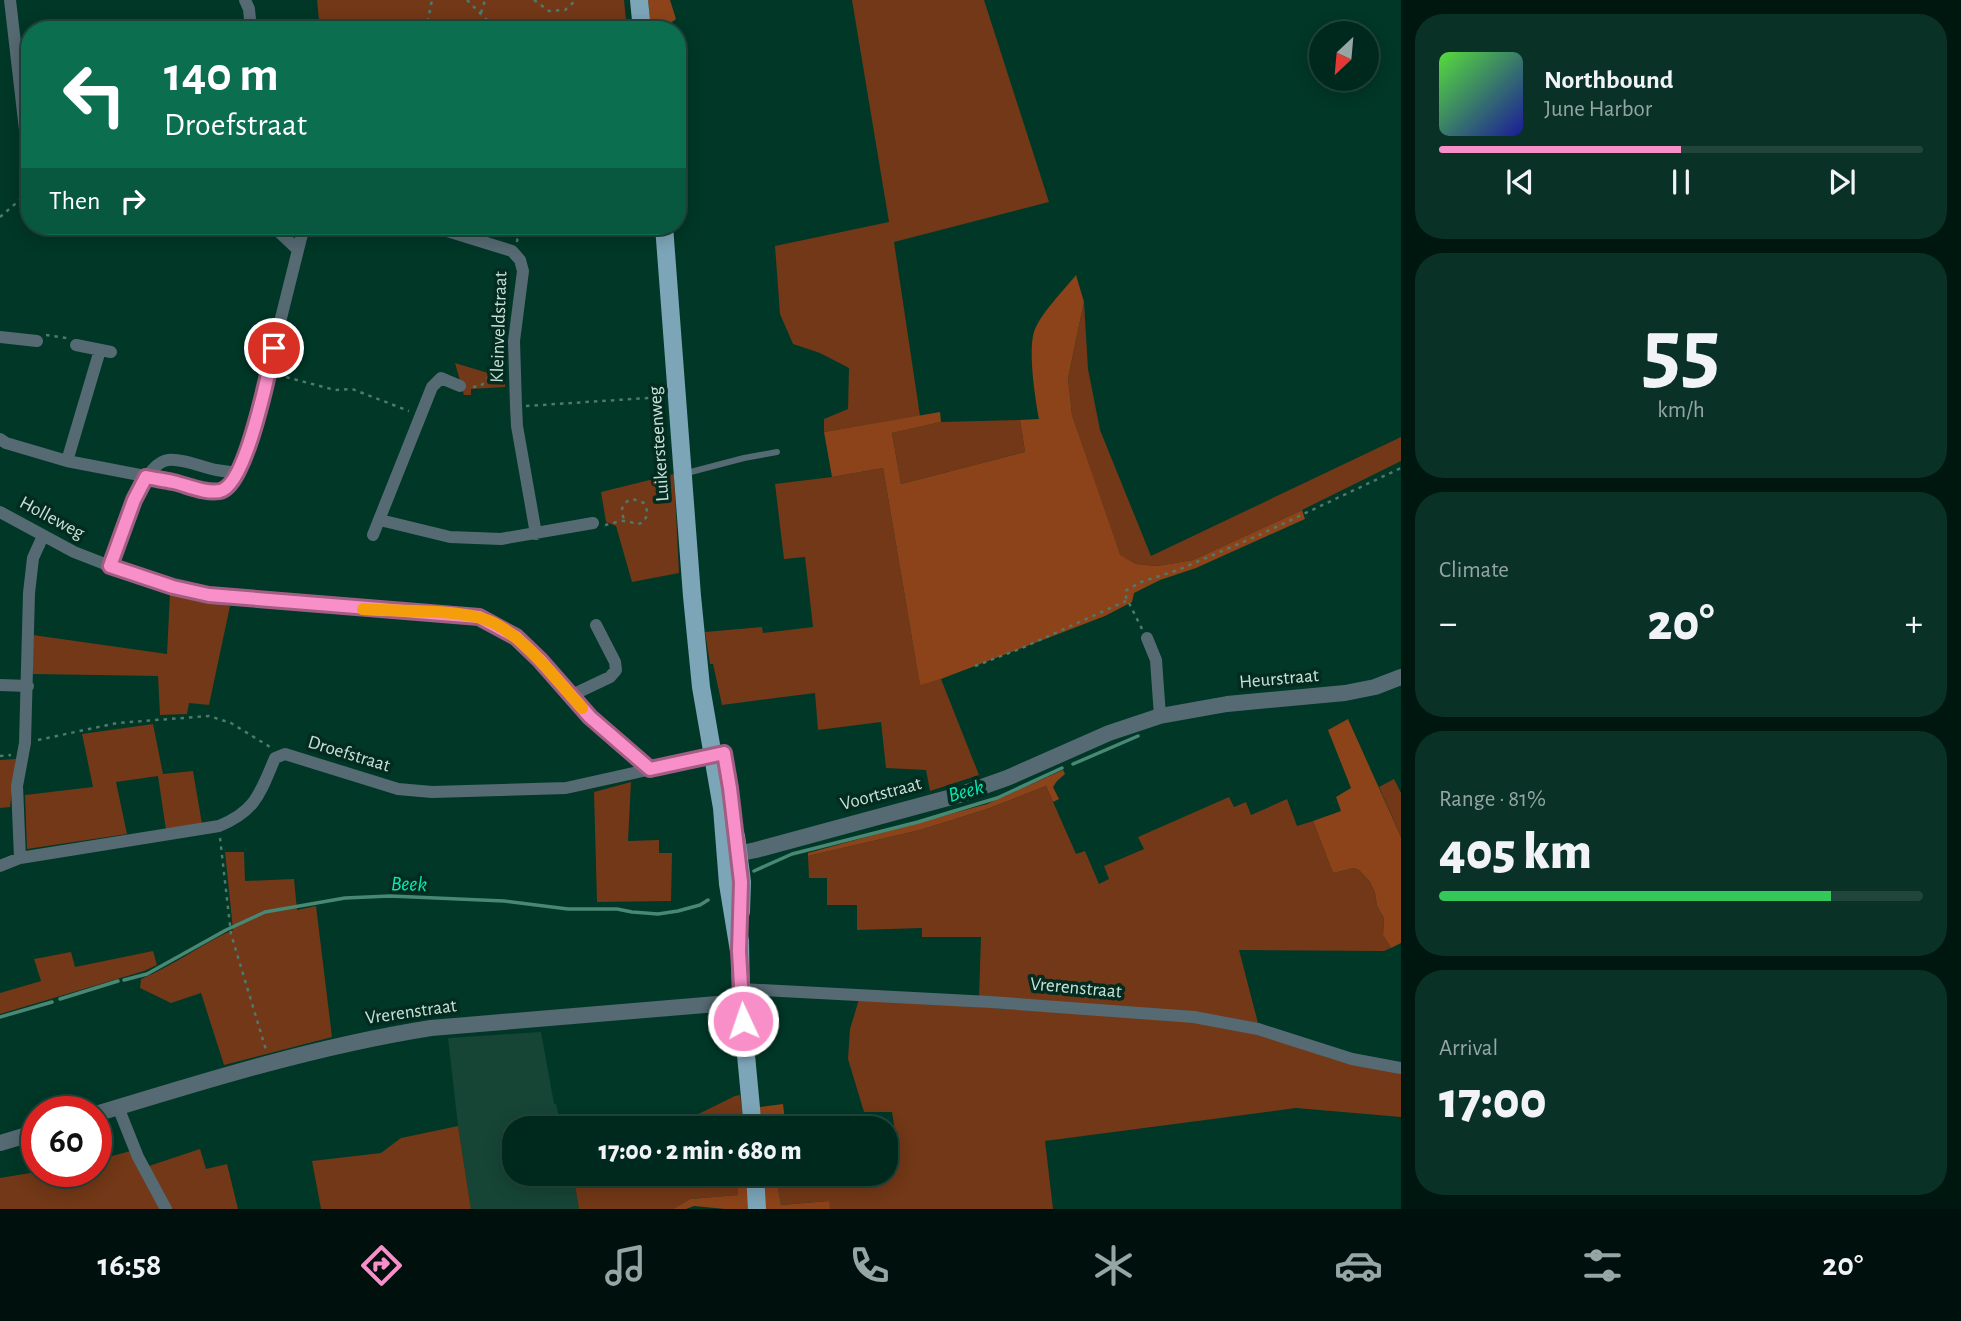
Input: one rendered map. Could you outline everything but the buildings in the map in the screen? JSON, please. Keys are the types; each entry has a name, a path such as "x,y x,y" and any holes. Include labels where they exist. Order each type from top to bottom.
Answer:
{"main road":[{"path":"639,0 641,21"},
{"name":"Luikersteenweg","path":"665,235 692,596 705,717 718,754 722,808 732,855 728,884 739,951 751,1116"},
{"path":"756,1186 757,1209"}],"street":[{"path":"10,0 21,95"},
{"path":"245,0 250,21"},
{"path":"281,235 298,250"},
{"path":"0,439 67,461 171,481 202,490 220,491 232,484 249,446 302,235"},
{"name":"Kleinveldstraat","path":"460,235 512,251 520,261 523,271 514,341 514,377 517,426 536,534"},
{"path":"0,337 37,341"},
{"path":"67,461 106,351 76,345"},
{"name":"Kleinveldstraat","path":"373,535 432,387 441,378 460,386"},
{"path":"110,566 134,500 146,477 161,462 170,459 237,472"},
{"name":"Holleweg","path":"0,512 43,536 110,566 173,587 209,595 479,617 516,637 607,733 650,769"},
{"path":"380,520 450,537 501,539 593,523"},
{"path":"20,858 17,786 25,743 29,593 33,558 43,536"},
{"path":"570,696 610,677 616,670 615,662 596,625"},
{"path":"1147,638 1156,660 1160,716"},
{"name":"Heurstraat","path":"1160,716 1227,704 1345,693 1375,687 1401,677"},
{"path":"0,685 27,686"},
{"name":"Voortstraat","path":"732,855 959,795 1007,778 1109,733 1160,716"},
{"name":"Droefstraat","path":"0,866 20,858 219,826 235,819 256,801 275,758 281,755 398,789 432,792 566,788 718,754"},
{"name":"Vrerenstraat","path":"112,1109 339,1045 431,1028 741,995 990,1002 1195,1017 1258,1029 1352,1059 1401,1068"},
{"path":"118,1107 138,1157 166,1209"},
{"path":"0,1143 21,1137"}],"lane":[{"path":"682,474 777,452"}],"path":[{"path":"428,21 432,0"},
{"path":"467,0 489,21"},
{"path":"481,13 485,0"},
{"path":"534,0 548,11 565,10 576,0"},
{"path":"0,217 21,199"},
{"path":"37,341 41,334 75,339 76,345"},
{"path":"268,373 335,390 352,389 422,416"},
{"path":"460,386 481,386 487,379 514,377"},
{"path":"516,407 677,395"},
{"path":"1147,638 1125,591 1141,582 1178,570 1257,536 1401,468"},
{"path":"593,523 600,526 625,521 636,525 641,523 648,513 644,503 628,500 622,510 625,521"},
{"path":"975,666 1022,649 1128,600"},
{"path":"25,743 117,723 209,716 231,723 281,755"},
{"path":"219,826 231,934 270,1063"}],"shaded area":[{"path":"317,0 624,0 626,21 319,21"},
{"path":"648,0 670,0 676,19 650,21"},
{"path":"852,0 984,0 1049,202 894,242 920,416 824,432 824,419 848,409 849,368 820,353 793,344 780,314 775,246 889,222"},
{"path":"1076,275 1084,302 1068,378 1072,415 1120,555 1136,564 1157,566 1193,560 1302,510 1305,519 1196,568 1160,580 1134,593 1132,602 1105,616 920,685 883,468 832,477 824,432 940,412 941,422 892,433 901,484 1025,452 1020,420 1039,419 1032,362 1034,332 1047,310"},
{"path":"1084,302 1088,369 1100,430 1151,556 1401,437 1401,461 1193,560 1157,566 1136,564 1119,555 1072,415 1068,378"},
{"path":"455,363 488,373 505,371 505,387 471,389 471,395 464,395"},
{"path":"1020,420 1025,452 901,484 892,433 941,422"},
{"path":"883,468 920,684 941,679 979,775 930,791 926,770 886,768 881,722 818,730 815,693 722,705 713,664 710,664 705,632 762,627 763,633 813,627 805,557 784,559 775,484"},
{"path":"674,474 679,573 632,582 616,526 606,522 601,492"},
{"path":"170,593 230,606 209,705 189,703 187,714 160,715 158,676 33,674 33,635 167,654"},
{"path":"1348,719 1401,837 1401,943 1391,948 1383,935 1384,918 1377,906 1370,882 1354,868 1333,873 1313,821 1341,811 1336,797 1351,788 1328,730"},
{"path":"153,724 163,774 193,771 202,824 166,830 158,776 116,782 127,834 27,849 25,795 93,787 82,734"},
{"path":"16,759 10,807 0,808 0,760"},
{"path":"1063,770 1065,774 1053,787 1059,799 1053,802 1046,786 987,809 920,830 808,856 808,853 987,804"},
{"path":"1394,779 1401,793 1401,837 1379,787"},
{"path":"631,782 628,841 659,840 659,853 672,853 671,901 597,902 594,792"},
{"path":"1046,786 1076,854 1085,851 1099,884 1109,879 1104,866 1144,849 1138,837 1229,797 1234,807 1246,802 1251,815 1287,799 1297,826 1313,821 1333,873 1354,868 1370,882 1377,906 1384,918 1383,935 1391,948 1384,951 1239,950 1258,1023 1171,1010 979,997 981,937 922,937 922,928 857,930 857,905 827,905 827,878 809,878 808,856 920,830 987,809"},
{"path":"225,852 244,852 245,881 294,879 297,910 316,906 332,1037 224,1065 201,993 171,1003 140,988 141,979 233,930"},
{"path":"153,951 157,965 144,971 0,1014 0,993 41,981 34,959 71,952 75,967"},
{"path":"860,996 891,1001 1199,1022 1240,1030 1332,1059 1401,1072 1401,1117 1296,1108 1045,1141 1053,1209 830,1209 828,1201 781,1205 778,1186 898,1186 898,1116 893,1116 892,1112 864,1112 848,1059 850,1029"},
{"path":"541,1032 554,1104 559,1116 502,1116 502,1186 575,1186 579,1209 471,1209 448,1038"},
{"path":"740,1095 743,1116 694,1116"},
{"path":"783,1104 784,1116 760,1116 760,1107"},
{"path":"458,1126 471,1209 321,1209 312,1161 381,1153 401,1138"},
{"path":"200,1149 206,1169 227,1164 238,1209 0,1209 0,1178 21,1174 21,1187 112,1187 112,1156 131,1151 140,1169"},
{"path":"575,1186 738,1186 738,1195 690,1199 673,1209 579,1209"},
{"path":"738,1186 748,1186 749,1209 694,1206 673,1209 690,1199 738,1195"},
{"path":"764,1186 778,1186 781,1205 829,1201 830,1209 765,1209"}],"waterway":[{"name":"Beek","path":"1073,764 1138,736"},
{"name":"Beek","path":"754,871 792,854 918,822 997,798 1062,768"},
{"name":"Beek","path":"124,980 147,974 226,930 265,912 345,898 390,896 504,901 568,909 617,909 658,914 700,905 708,900"},
{"name":"Beek","path":"60,999 118,981"},
{"name":"Beek","path":"0,1017 52,1002"}],"slow traffic":[{"path":"363,609 479,617 516,637 582,708"}],"route":[{"path":"274,348 249,446 232,484 220,491 202,490 146,477 134,500 110,566 173,587 209,595 479,617 516,637 590,717 650,769 724,753 741,882 739,951 743,1021"}]}
